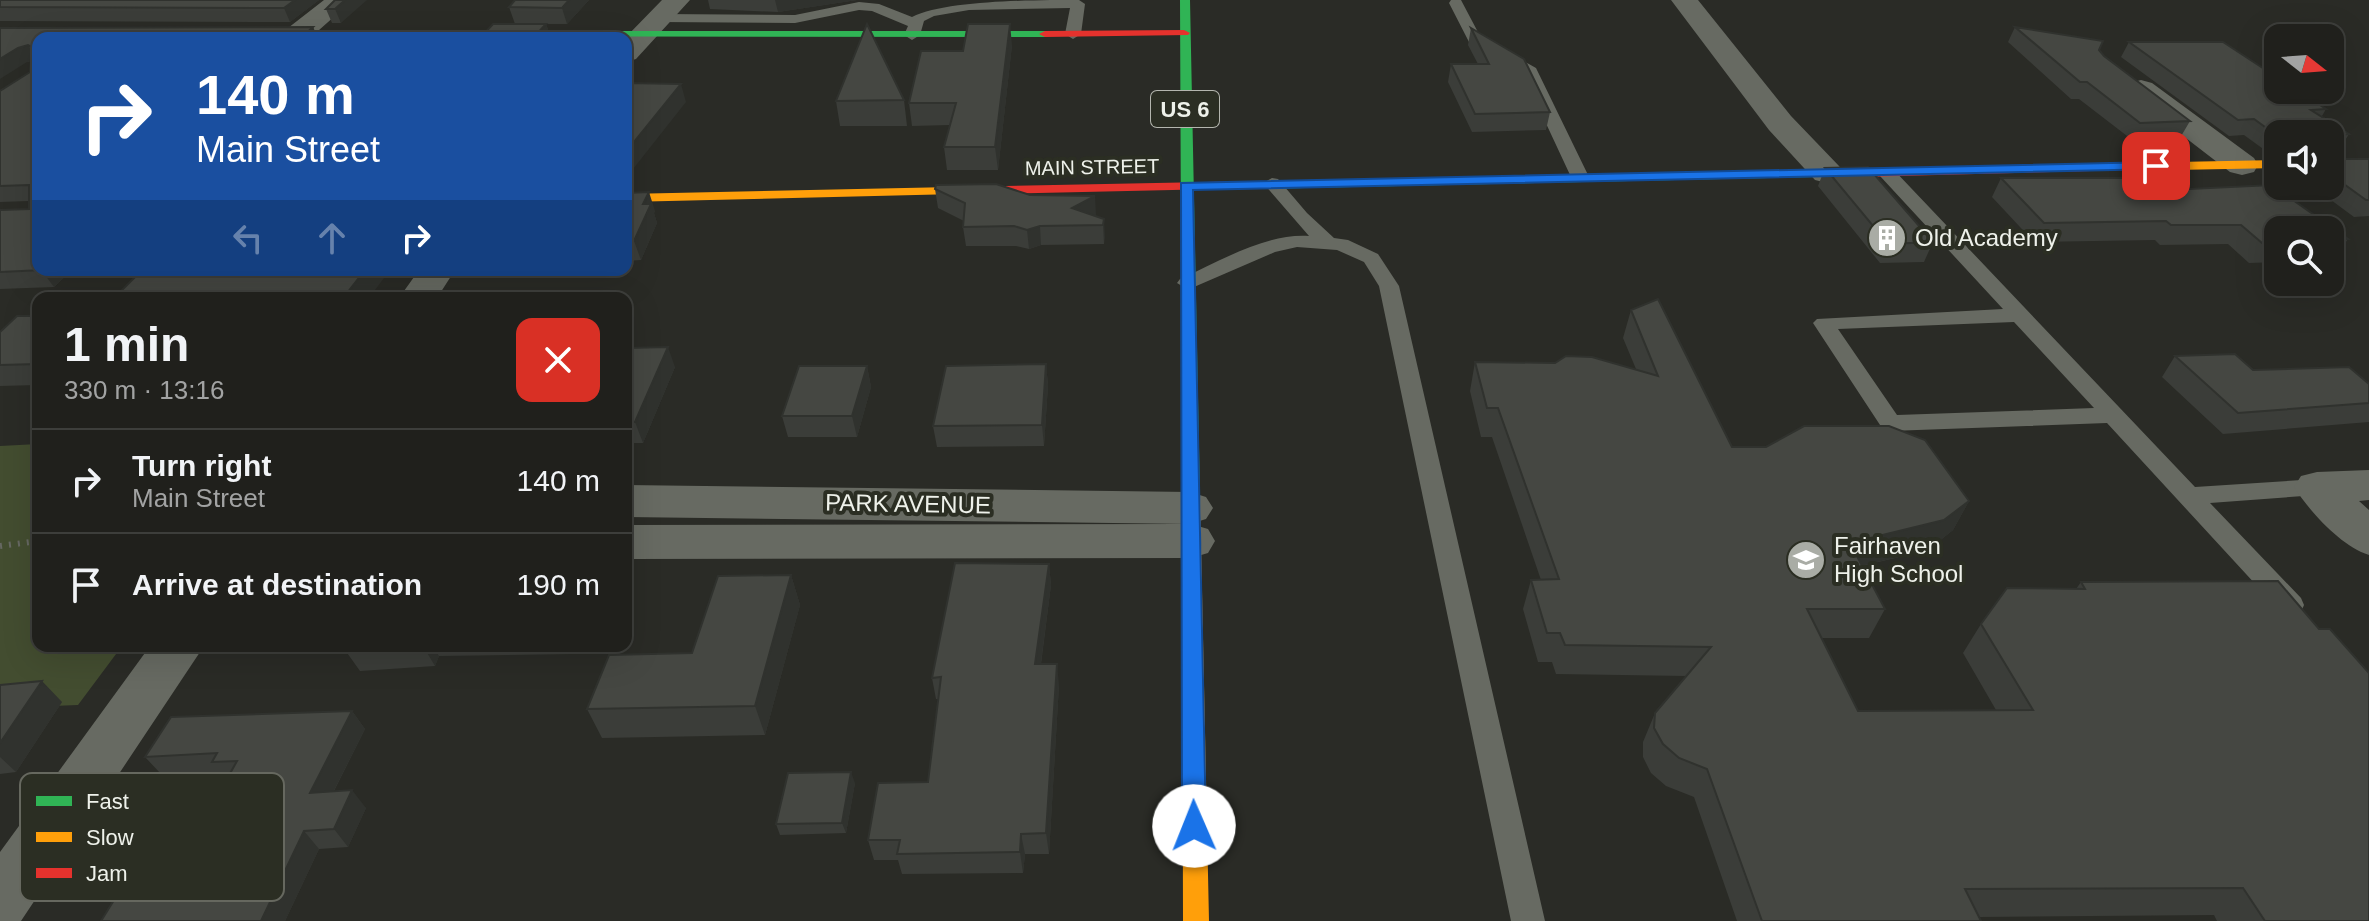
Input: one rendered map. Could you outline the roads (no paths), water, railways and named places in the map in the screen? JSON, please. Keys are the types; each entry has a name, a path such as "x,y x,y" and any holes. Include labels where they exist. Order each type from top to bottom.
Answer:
{"main road":[{"name":"US 6","path":"1185,0 1196,921"},
{"path":"399,32 651,27 1184,33"},
{"name":"MAIN STREET","path":"632,198 2264,164"}],"street":[{"path":"300,32 340,0"},
{"path":"1684,0 1780,123 1827,173"},
{"path":"2120,73 2242,165"},
{"path":"2317,487 2369,485"},
{"path":"2317,487 2369,538"},
{"name":"PARK AVENUE","path":"632,501 1190,524"},
{"path":"632,542 1190,524"},
{"path":"89,773 174,652"},
{"path":"0,901 20,872"}],"lane":[{"path":"1456,3 1474,39 1530,71 1580,177"},
{"path":"651,27 795,19 859,6 874,7 914,29 919,18 931,10 957,5 1078,4 1073,34"},
{"path":"1886,172 2306,620"},
{"path":"1272,183 1300,217 1328,243"},
{"path":"1187,283 1268,248 1297,241 1341,244 1371,258 1389,286 1528,921"},
{"path":"2020,315 1824,323 1890,423 2114,415"},
{"path":"2189,496 2317,487"}],"place":[{"name":"Old Academy","path":"1887,238"},
{"name":"Fairhaven High School","path":"1806,560"}]}
